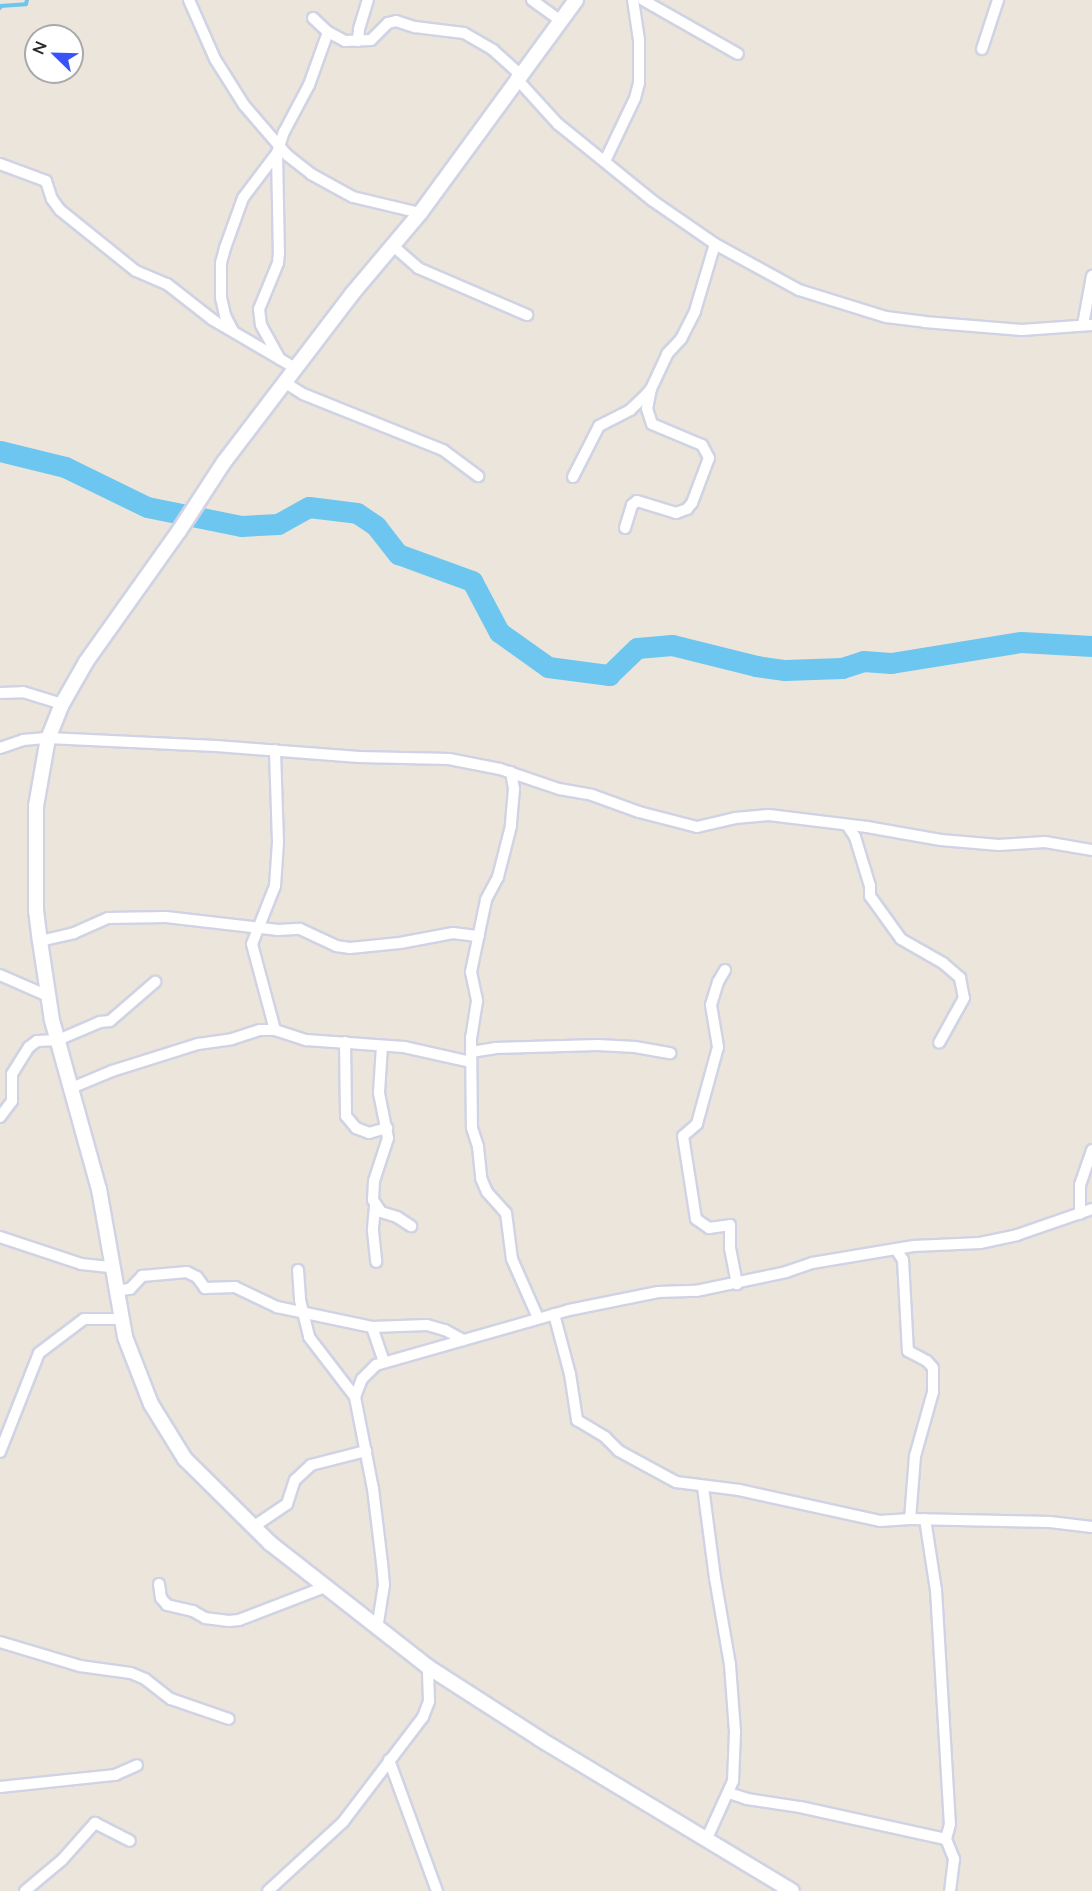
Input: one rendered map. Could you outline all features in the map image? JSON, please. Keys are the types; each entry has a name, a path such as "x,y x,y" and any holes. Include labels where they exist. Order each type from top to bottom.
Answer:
{"street":[{"path":"189,0 215,59 244,105 278,148 298,165 353,197 420,213"},
{"path":"358,41 358,29 368,0"},
{"path":"532,0 560,20"},
{"path":"576,0 518,76 420,213 284,382 224,462 179,531 108,629 62,704 48,738 36,806 36,901 40,941 48,996 69,1089 99,1189 120,1319 137,1374 171,1438 204,1480 254,1527 325,1587 428,1667 540,1739 792,1891"},
{"path":"605,162 635,98 639,83 639,40 633,0"},
{"path":"643,0 738,54"},
{"path":"982,49 998,0"},
{"path":"313,18 328,32 345,41 371,40 388,23 396,21 415,27 448,29 476,39 518,76 546,113 653,201 715,244 799,290 886,317 1022,330 1088,325 1092,276"},
{"path":"233,331 225,315 221,298 221,263 243,198 278,148 309,85 328,32"},
{"path":"278,148 278,263 259,309 261,325 281,360"},
{"path":"0,164 46,181 52,199 60,210 136,271 167,284 202,313 295,369"},
{"path":"625,528 632,505 637,501 676,513 687,509 692,503 709,458 702,445 652,424 647,409 651,389 662,361 681,339 695,311 715,244"},
{"path":"392,245 418,268 527,315"},
{"path":"284,382 303,394 442,450 478,476"},
{"path":"573,477 599,426 630,410 651,389"},
{"path":"0,693 23,692 62,704"},
{"path":"0,748 23,740 48,738 275,750 359,758 449,759 511,772 697,827 735,818 769,815 941,840 999,845 1045,842 1092,850"},
{"path":"275,750 278,842 275,886 252,944 275,1030"},
{"path":"511,772 514,789 511,826 498,877 486,900 471,972 477,1001 471,1057 472,1128 478,1146 481,1178 487,1192 506,1213 512,1259 538,1318"},
{"path":"847,825 855,837 870,886 870,896 901,939 943,963 960,978 964,998 939,1043"},
{"path":"40,941 74,933 108,918 174,917 278,930 300,928 336,946 350,948 400,943 453,933 479,936"},
{"path":"725,970 718,982 711,1005 718,1047 697,1124 683,1136 696,1219 709,1228 730,1225 730,1248 737,1284"},
{"path":"0,975 48,996"},
{"path":"0,1117 12,1101 12,1074 29,1047 38,1041 58,1040 100,1022 110,1021 155,982"},
{"path":"69,1089 112,1071 198,1044 232,1039 260,1030 275,1030 306,1040 345,1042 471,1057 495,1048 598,1045 635,1047 670,1053"},
{"path":"345,1042 346,1116 356,1128 369,1132 387,1128"},
{"path":"376,1262 373,1232 375,1206 372,1190 381,1153 388,1138 379,1093 382,1046"},
{"path":"0,1087 11,1080"},
{"path":"1080,1214 1080,1185 1092,1150"},
{"path":"375,1206 381,1212 397,1217 411,1226"},
{"path":"355,1397 362,1379 384,1361 538,1318 658,1293 696,1291 737,1284 812,1263 914,1246 958,1245 988,1241 1017,1235 1092,1209"},
{"path":"0,1237 81,1264 112,1267"},
{"path":"896,1249 903,1260 908,1351 927,1361 933,1368 933,1392 915,1456 910,1518"},
{"path":"298,1270 303,1313 312,1343 355,1397 366,1450 382,1563 384,1586 377,1629"},
{"path":"115,1291 130,1289 142,1276 187,1272 196,1277 205,1288 235,1287 277,1307 372,1327 427,1325 445,1330 463,1340"},
{"path":"554,1314 570,1374 577,1420 605,1437 619,1451 676,1482 739,1490 764,1498 848,1513 864,1519 1050,1522 1092,1527"},
{"path":"0,1452 39,1353 84,1319 120,1319"},
{"path":"372,1327 384,1361"},
{"path":"254,1527 287,1504 295,1480 311,1465 366,1450"},
{"path":"703,1487 730,1665 735,1768 729,1793 707,1838"},
{"path":"925,1519 936,1590 950,1824 946,1839 954,1859 950,1891"},
{"path":"159,1584 161,1598 167,1605 193,1611 205,1618 229,1622 325,1587"},
{"path":"0,1642 80,1666 131,1673 145,1679 171,1699 229,1719"},
{"path":"268,1891 343,1822 423,1717 429,1701 428,1667"},
{"path":"389,1760 437,1891"},
{"path":"0,1787 115,1774 136,1765"},
{"path":"729,1793 747,1800 800,1806 946,1839"},
{"path":"25,1891 62,1860 95,1823 130,1841"}],"waterway":[{"path":"0,8 0,6 26,4 27,0"},
{"path":"0,451 65,467 147,507 241,526 278,524 309,507 357,513 376,526 398,554 472,581 499,632 548,667 609,675 637,648 672,645 756,666 785,670 842,668 863,661 891,663 1021,642 1092,646"}]}
